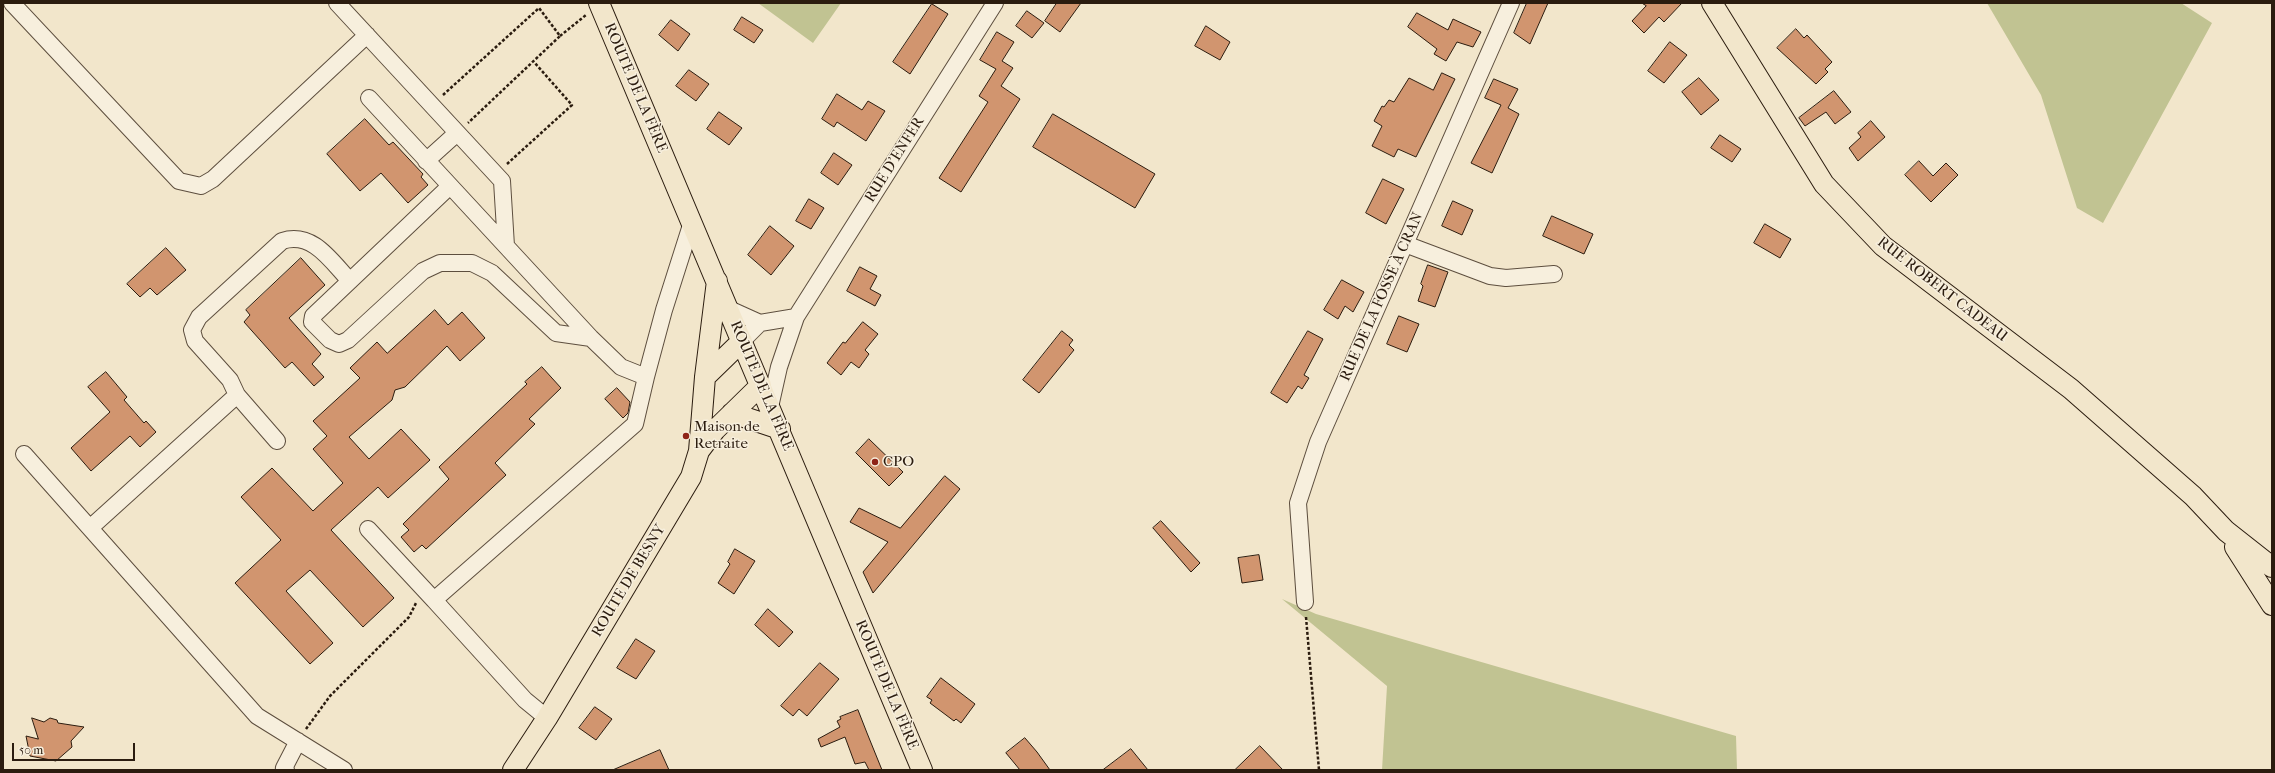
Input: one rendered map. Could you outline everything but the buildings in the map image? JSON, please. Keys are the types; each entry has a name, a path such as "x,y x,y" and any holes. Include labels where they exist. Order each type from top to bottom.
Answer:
{"main road":[{"name":"RUE ROBERT CADEAU","path":"1712,3 1824,184 1883,246 2071,389 2193,496 2226,531"},
{"name":"ROUTE DE LA FÈRE","path":"600,4 780,429 922,770"},
{"name":"ROUTE DE BESNY","path":"513,770 547,718 691,477 699,450 705,377 717,281"},
{"path":"705,377 742,340"},
{"path":"699,450 715,430 761,385"},
{"path":"732,413 780,429"},
{"path":"2226,531 2272,567"},
{"path":"2226,531 2272,605"}],"street":[{"path":"12,3 179,181 201,186 213,179 367,35"},
{"path":"337,3 502,181 506,246"},
{"name":"RUE D'ENFER","path":"770,407 779,367 796,317 995,3"},
{"name":"RUE DE LA FOSSE À CRAN","path":"1305,602 1298,503 1318,442 1511,3"},
{"path":"369,98 591,338 621,367 646,377"},
{"path":"426,161 457,132"},
{"path":"450,186 313,316 312,322 330,340 340,344 348,340 423,271 440,263 472,263 492,273 556,333 591,338"},
{"path":"429,594 636,424 646,377 664,310 692,222"},
{"path":"277,441 237,395 230,380 194,341 192,330 199,317 282,241 291,238 302,238 316,246 350,281"},
{"path":"1405,244 1490,276 1506,278 1554,274"},
{"path":"729,309 760,323 796,317"},
{"path":"742,340 760,323"},
{"path":"761,385 779,367"},
{"path":"90,528 237,395"},
{"path":"24,454 257,716 344,770"},
{"path":"368,529 525,700 547,718"},
{"path":"286,770 284,768 298,741"}],"path":[{"path":"457,132 534,62 560,36 600,4"},
{"path":"432,105 539,8 560,36"},
{"path":"496,174 572,105 534,62"},
{"path":"298,741 330,696 409,617 429,594"},
{"path":"1305,602 1319,770"}],"green space":[{"path":"758,3 841,3 813,43"},
{"path":"1987,3 2181,3 2212,23 2103,223 2077,208 2041,95"},
{"path":"1282,599 1316,614 1736,736 1737,770 1382,770 1387,686"}],"place":[{"name":"Maison de Retraite","path":"686,436"},
{"name":"CPO","path":"875,462"}]}
